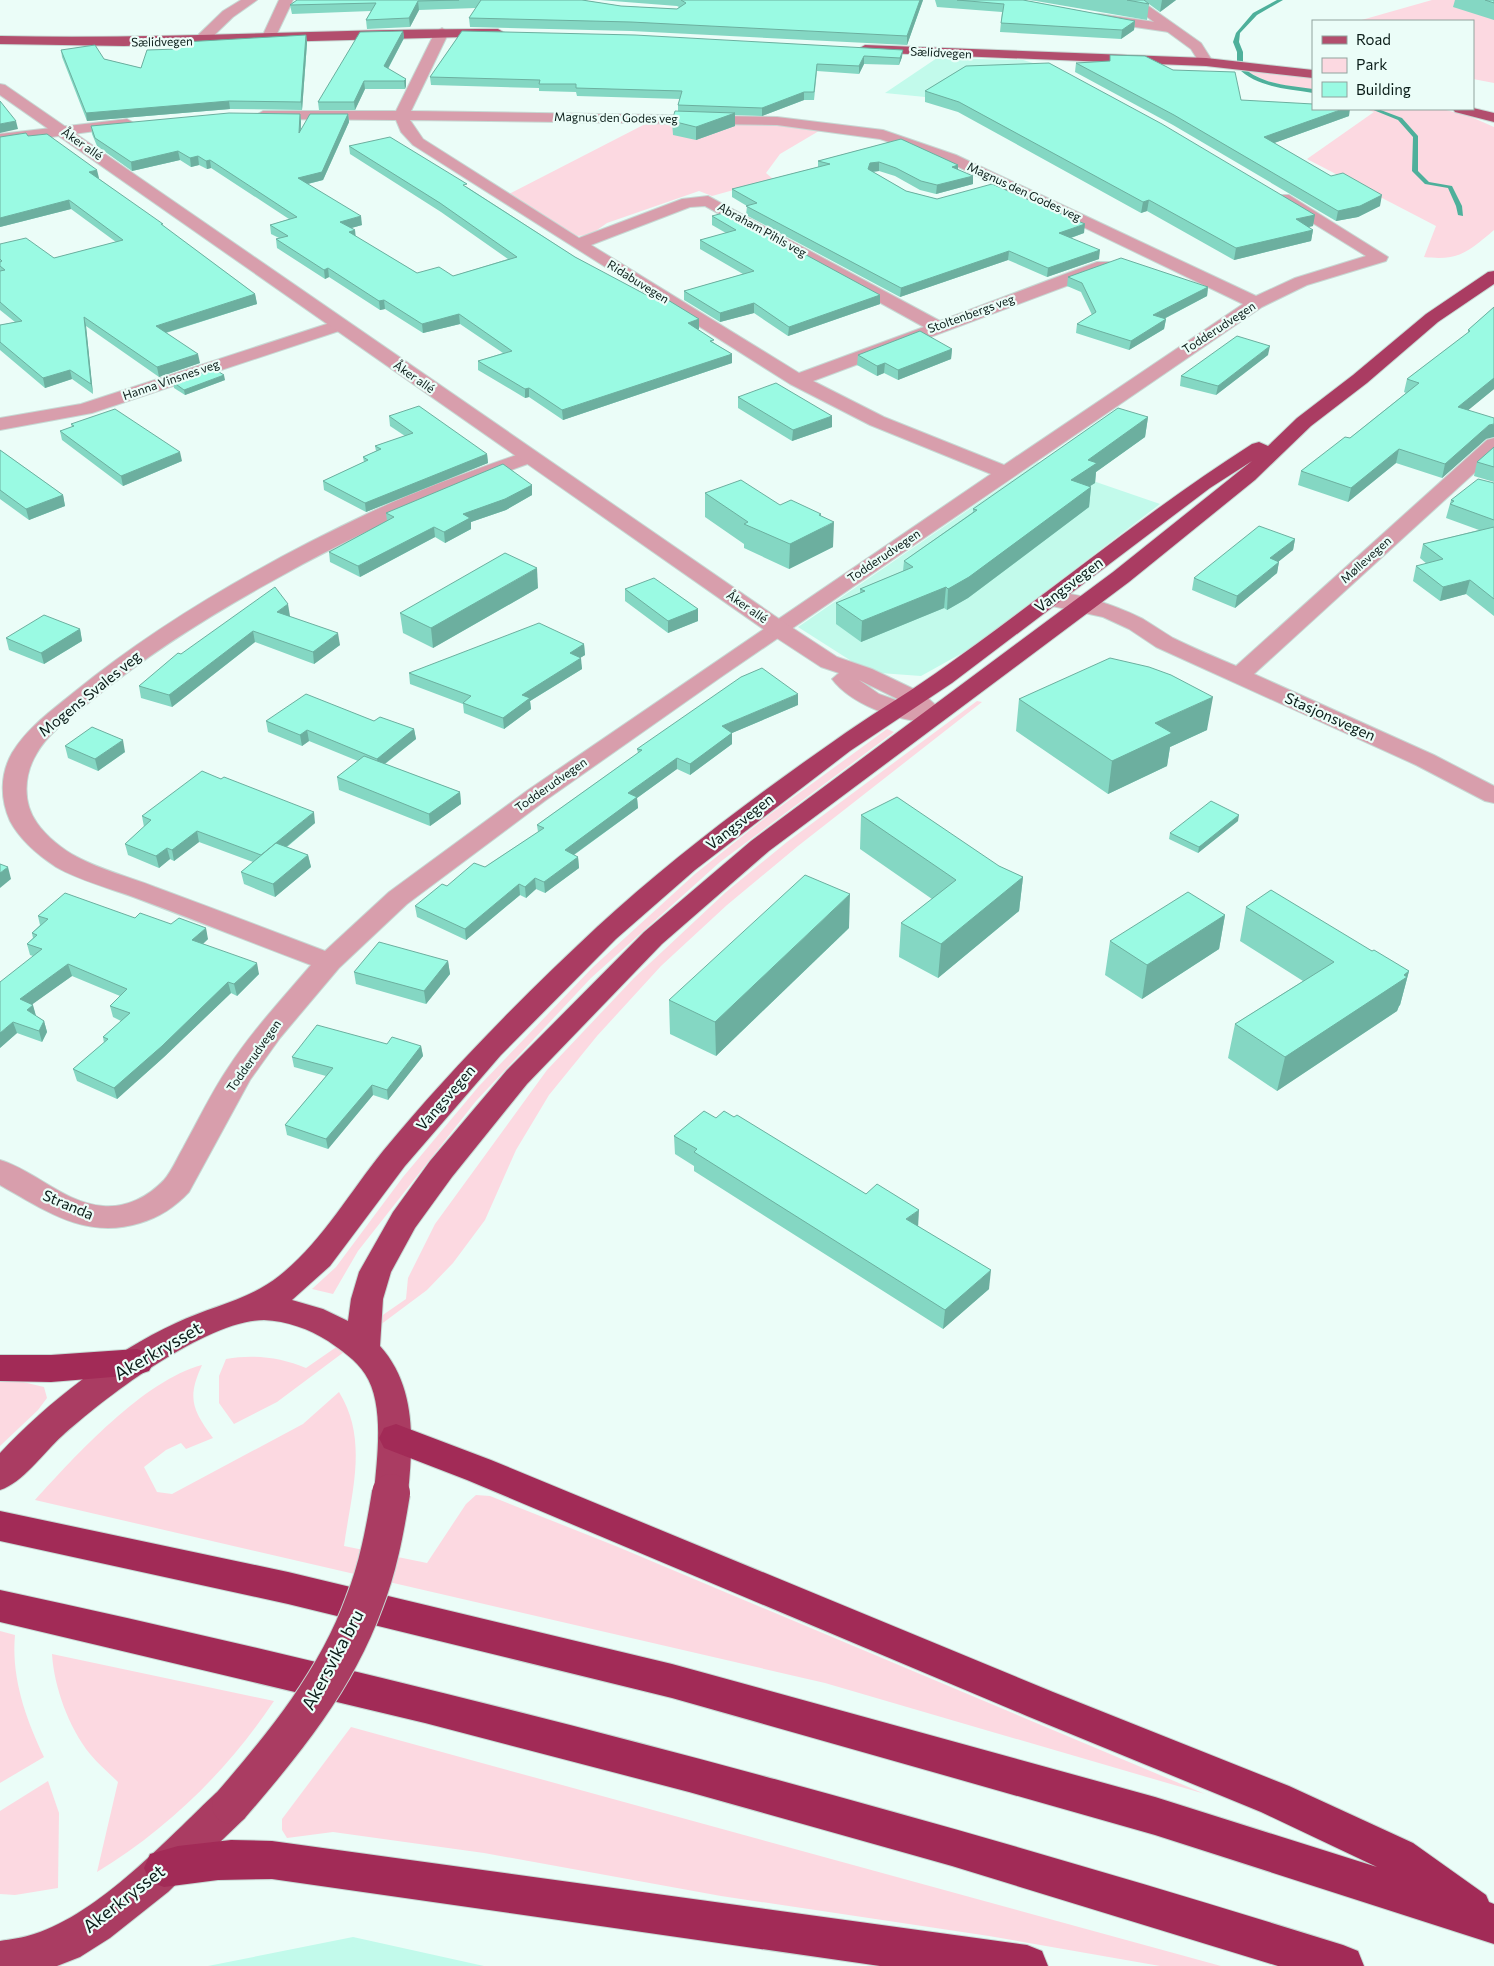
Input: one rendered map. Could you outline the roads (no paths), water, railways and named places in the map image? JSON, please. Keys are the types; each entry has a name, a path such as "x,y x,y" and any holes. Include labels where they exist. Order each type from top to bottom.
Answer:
{"highway":[{"name":"Vangsvegen","path":"254,1308 289,1286 319,1258 394,1158 442,1101 532,1006 607,933 686,864 736,824 842,746 905,704 1051,599 1203,484 1304,422 1360,379 1491,268"},
{"name":"Vangsvegen","path":"364,1350 364,1322 367,1298 376,1272 404,1220 441,1169 517,1077 615,975 719,880 825,796 1080,609 1248,476 1304,422"},
{"name":"Akerkrysset","path":"0,1476 41,1434 70,1410 137,1362 206,1323 254,1308 309,1316 336,1330 364,1350 385,1379 390,1400 396,1438 392,1493"},
{"path":"0,1368 72,1369 137,1362"},
{"path":"396,1438 479,1470 1040,1704 1275,1799 1399,1857 1492,1923"},
{"name":"Akersvika bru","path":"231,1805 274,1757 308,1710 338,1659 360,1612 375,1571 392,1493"},
{"path":"0,1526 288,1588 672,1681 1155,1816 1492,1923"},
{"path":"0,1606 436,1708 663,1767 1105,1892 1343,1966"},
{"name":"Akerkrysset","path":"7,1963 56,1947 111,1913 164,1868 231,1805"},
{"path":"164,1868 206,1860 272,1860 1027,1966"}],"main road":[{"name":"Sælidvegen","path":"0,40 106,43 442,32 514,33"},
{"name":"Sælidvegen","path":"849,48 1206,62 1312,74"},
{"path":"1464,110 1494,118"}],"street":[{"path":"200,41 228,14 250,0"},
{"path":"268,39 286,0"},
{"path":"1131,0 1196,46 1206,62"},
{"path":"1087,15 1138,26 1170,28"},
{"path":"401,116 442,32"},
{"path":"1044,57 1046,63 1058,72"},
{"name":"Åker allé","path":"0,88 529,457 829,662 847,683 935,715"},
{"name":"Magnus den Godes veg","path":"248,115 699,119 821,125 883,135 951,158 1256,303"},
{"name":"Ridabuvegen","path":"401,116 409,132 418,142 797,380 877,421 1006,473"},
{"path":"0,139 61,130 140,122"},
{"path":"978,190 1004,182"},
{"name":"Todderudvegen","path":"167,1197 178,1184 238,1075 293,1002 328,962 398,898 443,862 778,628 1256,303 1300,281 1380,257 1273,193"},
{"name":"Abraham Pihls veg","path":"578,244 688,202 708,200 936,326"},
{"name":"Stoltenbergs veg","path":"797,380 936,326 1145,250"},
{"name":"Hanna Vinsnes veg","path":"0,424 85,409 340,325"},
{"name":"Møllevegen","path":"1239,676 1494,444"},
{"name":"Mogens Svales veg","path":"328,962 68,863 43,848 24,826 14,799 14,782 20,762 35,738 104,679 210,606 331,540 395,509 460,482 529,457"},
{"path":"1455,479 1478,486"},
{"name":"Stasjonsvegen","path":"1051,599 1080,609 1124,632 1164,642 1425,760 1494,796"},
{"name":"Stranda","path":"0,1171 59,1204 79,1213 100,1218 119,1218 136,1213 167,1197"}],"waterway":[{"path":"1281,0 1255,14 1238,33 1236,42 1240,52 1240,67 1247,74 1264,82 1312,91"},
{"path":"1377,110 1400,119 1416,137 1415,171 1427,183 1450,187 1461,215"}]}
